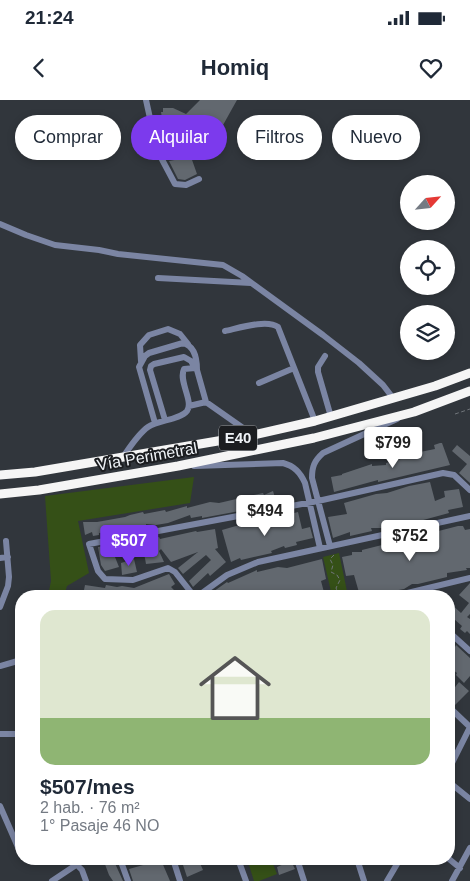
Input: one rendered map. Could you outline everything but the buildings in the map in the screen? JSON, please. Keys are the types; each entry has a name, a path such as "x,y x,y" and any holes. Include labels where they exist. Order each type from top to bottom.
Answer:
{"highway":[{"name":"Vía Perimetral","path":"0,475 35,472 253,435 315,422 435,386 470,373"},
{"name":"Vía Perimetral","path":"0,494 39,490 178,466 314,438 414,412 470,391"}],"street":[{"path":"146,100 157,150 175,184 186,185 199,179"},
{"path":"0,224 55,245 222,265 242,276 359,363 383,385 393,398"},
{"path":"158,278 251,283"},
{"path":"225,331 273,323 278,327 315,422"},
{"path":"156,423 139,367 141,360 140,345 149,335 159,331 168,329 180,334 189,345 197,360 196,369"},
{"path":"141,360 149,353 183,343 189,345"},
{"path":"325,356 318,366 318,372 331,417"},
{"path":"164,420 150,370 151,366 184,357 191,361 196,369 206,402 253,435"},
{"path":"259,383 294,368"},
{"path":"189,406 182,372 184,369 196,369"},
{"path":"123,457 144,431 156,423 183,415 189,406 206,402"},
{"path":"178,466 283,463 305,470 317,458 328,451 414,412"},
{"path":"317,458 312,468 312,473 330,546"},
{"path":"292,467 304,480 320,548"},
{"path":"189,590 175,572 165,568 133,580 105,579 98,571 89,544 318,501 443,473 454,475 470,490"},
{"path":"206,590 227,575 258,562 470,516"},
{"path":"0,607 8,586 6,541"},
{"path":"0,558 8,557"},
{"path":"425,590 470,578"},
{"path":"455,637 470,651"},
{"path":"0,666 15,662"},
{"path":"455,713 470,727 455,757"},
{"path":"0,734 15,734"},
{"path":"455,787 470,799"},
{"path":"0,806 15,840"},
{"path":"452,881 470,848"},
{"path":"455,864 460,868"},
{"path":"52,881 76,865 82,870 86,881"},
{"path":"122,865 128,881"},
{"path":"174,865 180,881"},
{"path":"240,865 246,881"},
{"path":"299,865 304,881"},
{"path":"359,865 364,881"},
{"path":"386,881 396,865"}],"path":[{"path":"455,414 470,409"},
{"path":"334,555 330,559 334,565 331,572 337,575 340,580 337,590"}],"green space":[{"path":"194,477 190,503 78,521 89,573 67,586 66,590 49,590 51,581 45,496"},
{"path":"339,553 347,590 331,590 323,557"},
{"path":"249,865 273,865 277,874 254,881"}]}
